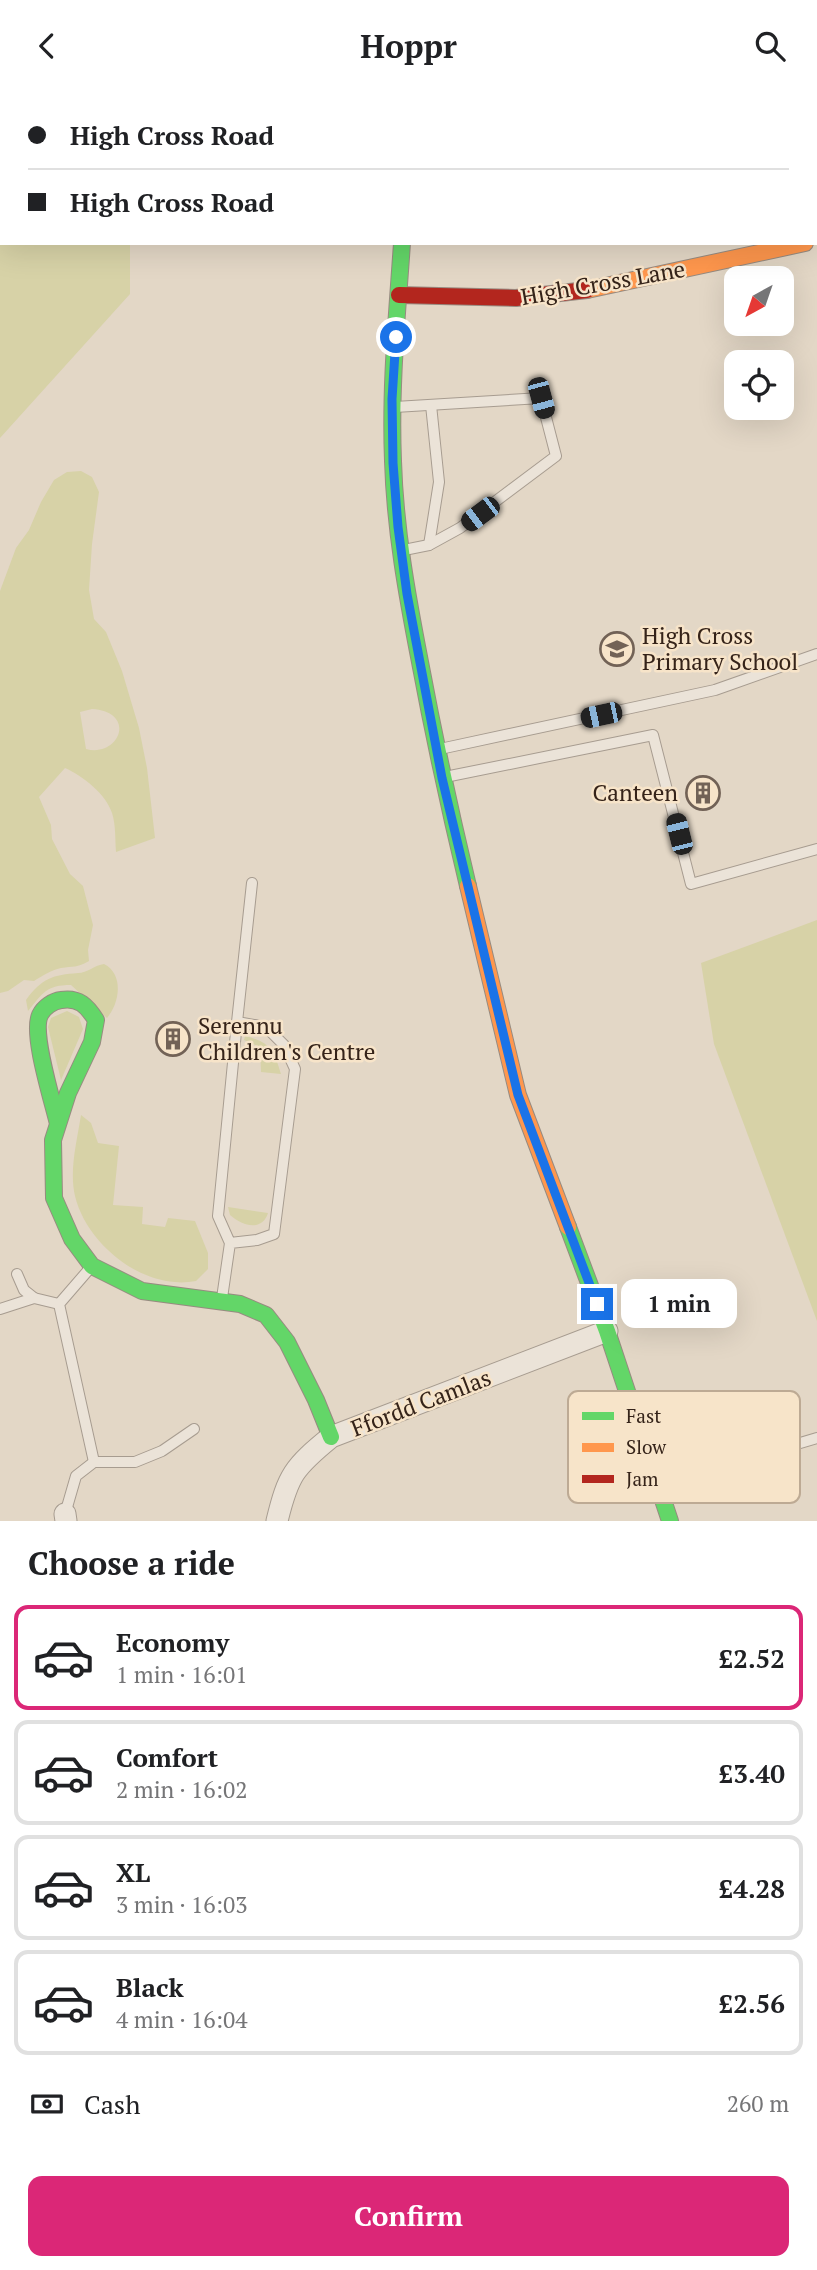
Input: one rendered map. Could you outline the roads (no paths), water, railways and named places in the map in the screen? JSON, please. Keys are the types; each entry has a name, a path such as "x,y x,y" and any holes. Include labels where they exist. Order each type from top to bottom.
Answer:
{"main road":[{"path":"402,245 393,407 393,463 407,594 442,778 518,1095 627,1391"},
{"name":"High Cross Lane","path":"398,295 516,298 572,293 795,245"},
{"path":"58,1124 37,1034 40,1014 53,1001 71,998 87,1006 96,1020 92,1042 68,1093 53,1140 54,1198 72,1239 92,1266 142,1291 240,1304 266,1315 286,1342 316,1400 331,1437"},
{"path":"664,1503 670,1521"}],"street":[{"name":"Ffordd Camlas","path":"277,1521 285,1488 301,1461 331,1437 607,1331"}],"lane":[{"path":"393,407 541,398 556,456 460,529 429,545 401,551"},
{"path":"429,545 439,482 431,405"},
{"path":"437,750 715,690 817,654"},
{"path":"442,778 653,735 691,884 817,849"},
{"path":"221,1301 230,1243 218,1216 252,883"},
{"path":"230,1243 257,1240 275,1234 295,1069 284,1045 266,1027 237,1022"},
{"path":"59,1304 92,1266"},
{"path":"17,1275 24,1290 34,1298 59,1304"},
{"path":"0,1310 34,1298"},
{"path":"59,1304 94,1462"},
{"path":"66,1517 76,1476 94,1462 135,1462 162,1451 194,1429"},
{"path":"800,1443 817,1438"}],"place":[{"name":"High Cross Primary School","path":"617,649"},
{"name":"Canteen","path":"703,793"},
{"name":"Serennu Children's Centre","path":"173,1039"}]}
